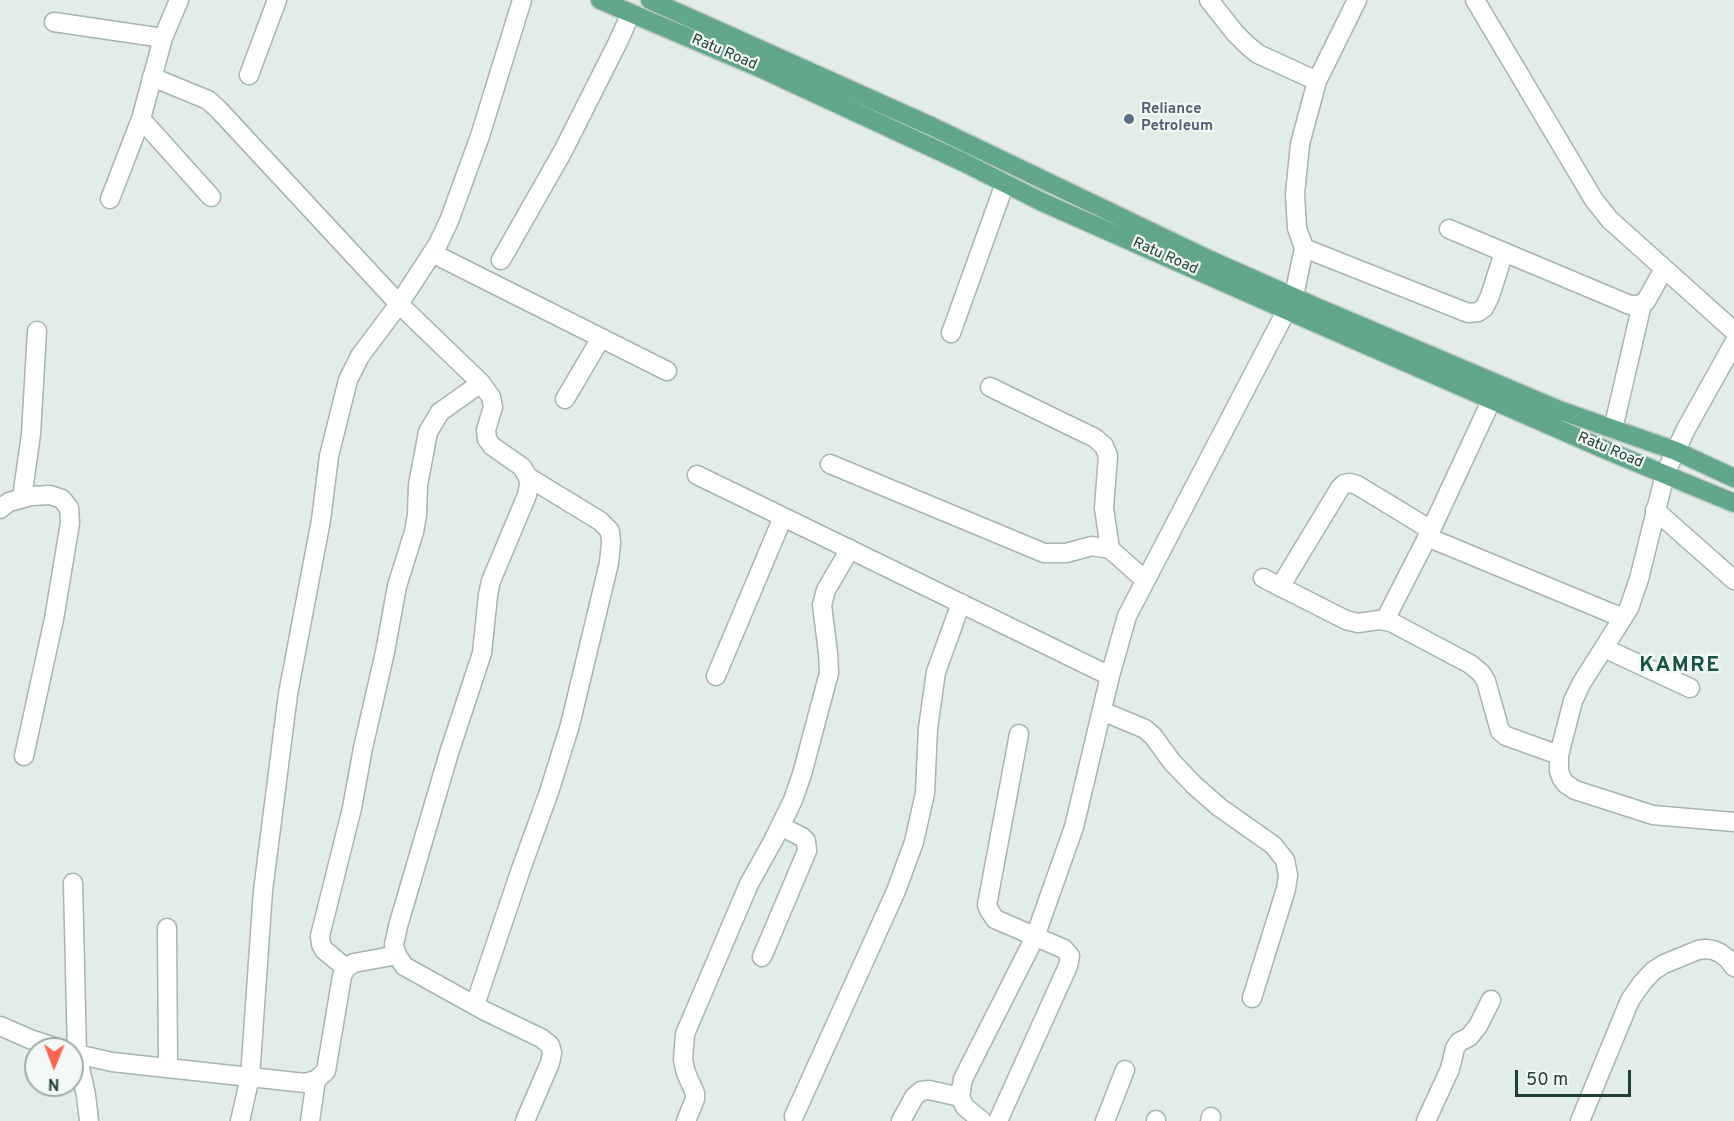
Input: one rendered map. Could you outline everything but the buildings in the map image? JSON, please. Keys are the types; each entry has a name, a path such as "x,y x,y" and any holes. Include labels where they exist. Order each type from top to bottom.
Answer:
{"main road":[{"name":"Ratu Road","path":"600,0 760,68 1042,202 1559,410 1676,451 1734,478"},
{"name":"Ratu Road","path":"650,0 930,126 1208,259 1290,303 1492,399 1606,450 1734,503"}],"street":[{"path":"110,200 141,119 163,38 179,0"},
{"path":"249,75 277,0"},
{"path":"240,1121 250,1077 262,891 288,694 321,520 329,456 348,380 360,356 399,304 432,253 449,220 480,136 522,0"},
{"path":"1209,0 1235,33 1258,54 1317,81"},
{"path":"976,1119 964,1107 960,1097 963,1079 1035,937 1074,827 1110,676 1127,616 1290,303 1304,248 1298,228 1294,194 1300,144 1317,81 1357,0"},
{"path":"1475,0 1594,200 1611,220 1734,332"},
{"path":"501,260 562,152 631,13"},
{"path":"54,22 163,38"},
{"path":"152,77 208,100 218,109 399,304 481,383 492,397 486,430 487,439 492,446 522,467 528,477 527,495 491,581 482,653 449,753 394,945 404,966 541,1038 550,1045 552,1053 550,1063 525,1121"},
{"path":"141,119 211,197"},
{"path":"951,333 1005,183"},
{"path":"1449,229 1630,305 1642,304 1646,301 1664,269"},
{"path":"1304,248 1468,313 1478,312 1484,308 1504,252"},
{"path":"432,253 667,371"},
{"path":"1613,429 1642,304"},
{"path":"22,498 31,435 37,331"},
{"path":"565,399 601,338"},
{"path":"1734,343 1702,399 1665,474 1639,579 1629,608 1581,684 1573,701 1559,754 1559,771 1562,779 1575,790 1653,815 1734,822"},
{"path":"346,968 324,950 320,936 352,808 397,585 414,532 418,485 428,432 440,412 481,383"},
{"path":"990,387 1095,438 1104,446 1108,463 1104,508 1110,549"},
{"path":"1385,620 1429,534 1492,399"},
{"path":"830,464 1044,553 1066,553 1092,546 1110,549 1145,580"},
{"path":"696,475 1110,676"},
{"path":"475,1005 570,725 609,563 610,531 600,521 528,477"},
{"path":"1280,586 1340,488 1350,483 1357,485 1429,534 1623,618"},
{"path":"0,509 9,502 22,498 50,495 62,499 69,508 70,523 54,619 24,756"},
{"path":"1655,510 1734,580"},
{"path":"716,676 783,517"},
{"path":"686,1121 693,1108 695,1093 683,1060 685,1034 749,884 793,800 802,774 829,673 822,605 826,590 850,549"},
{"path":"1263,578 1347,620 1358,623 1385,620 1470,664 1481,673 1486,681 1500,731 1506,736 1559,754"},
{"path":"794,1116 896,891 914,842 925,793 928,728 936,672 961,603"},
{"path":"1604,648 1690,688"},
{"path":"1102,711 1145,729 1194,785 1273,845 1285,860 1288,875 1286,889 1252,998"},
{"path":"998,1121 1068,966 1070,956 1064,949 995,918 988,910 987,905 1019,734"},
{"path":"762,957 807,851 806,841 802,837 780,826"},
{"path":"70,1037 73,883"},
{"path":"167,928 168,1068"},
{"path":"1580,1121 1630,1000 1653,971 1673,960 1706,949 1720,953 1734,967"},
{"path":"84,1055 112,1062 305,1083 316,1080 326,1071 342,976 346,968 354,963 397,955"},
{"path":"1426,1121 1450,1068 1455,1048 1478,1026 1491,1000"},
{"path":"0,1026 25,1037"},
{"path":"1106,1121 1125,1070"},
{"path":"310,1121 316,1080"},
{"path":"84,1090 89,1121"},
{"path":"901,1121 914,1097 921,1091 929,1090 960,1097"}],"place":[{"name":"Reliance Petroleum","path":"1129,119"}],"district":[{"name":"KAMRE","path":"1680,667"}]}
